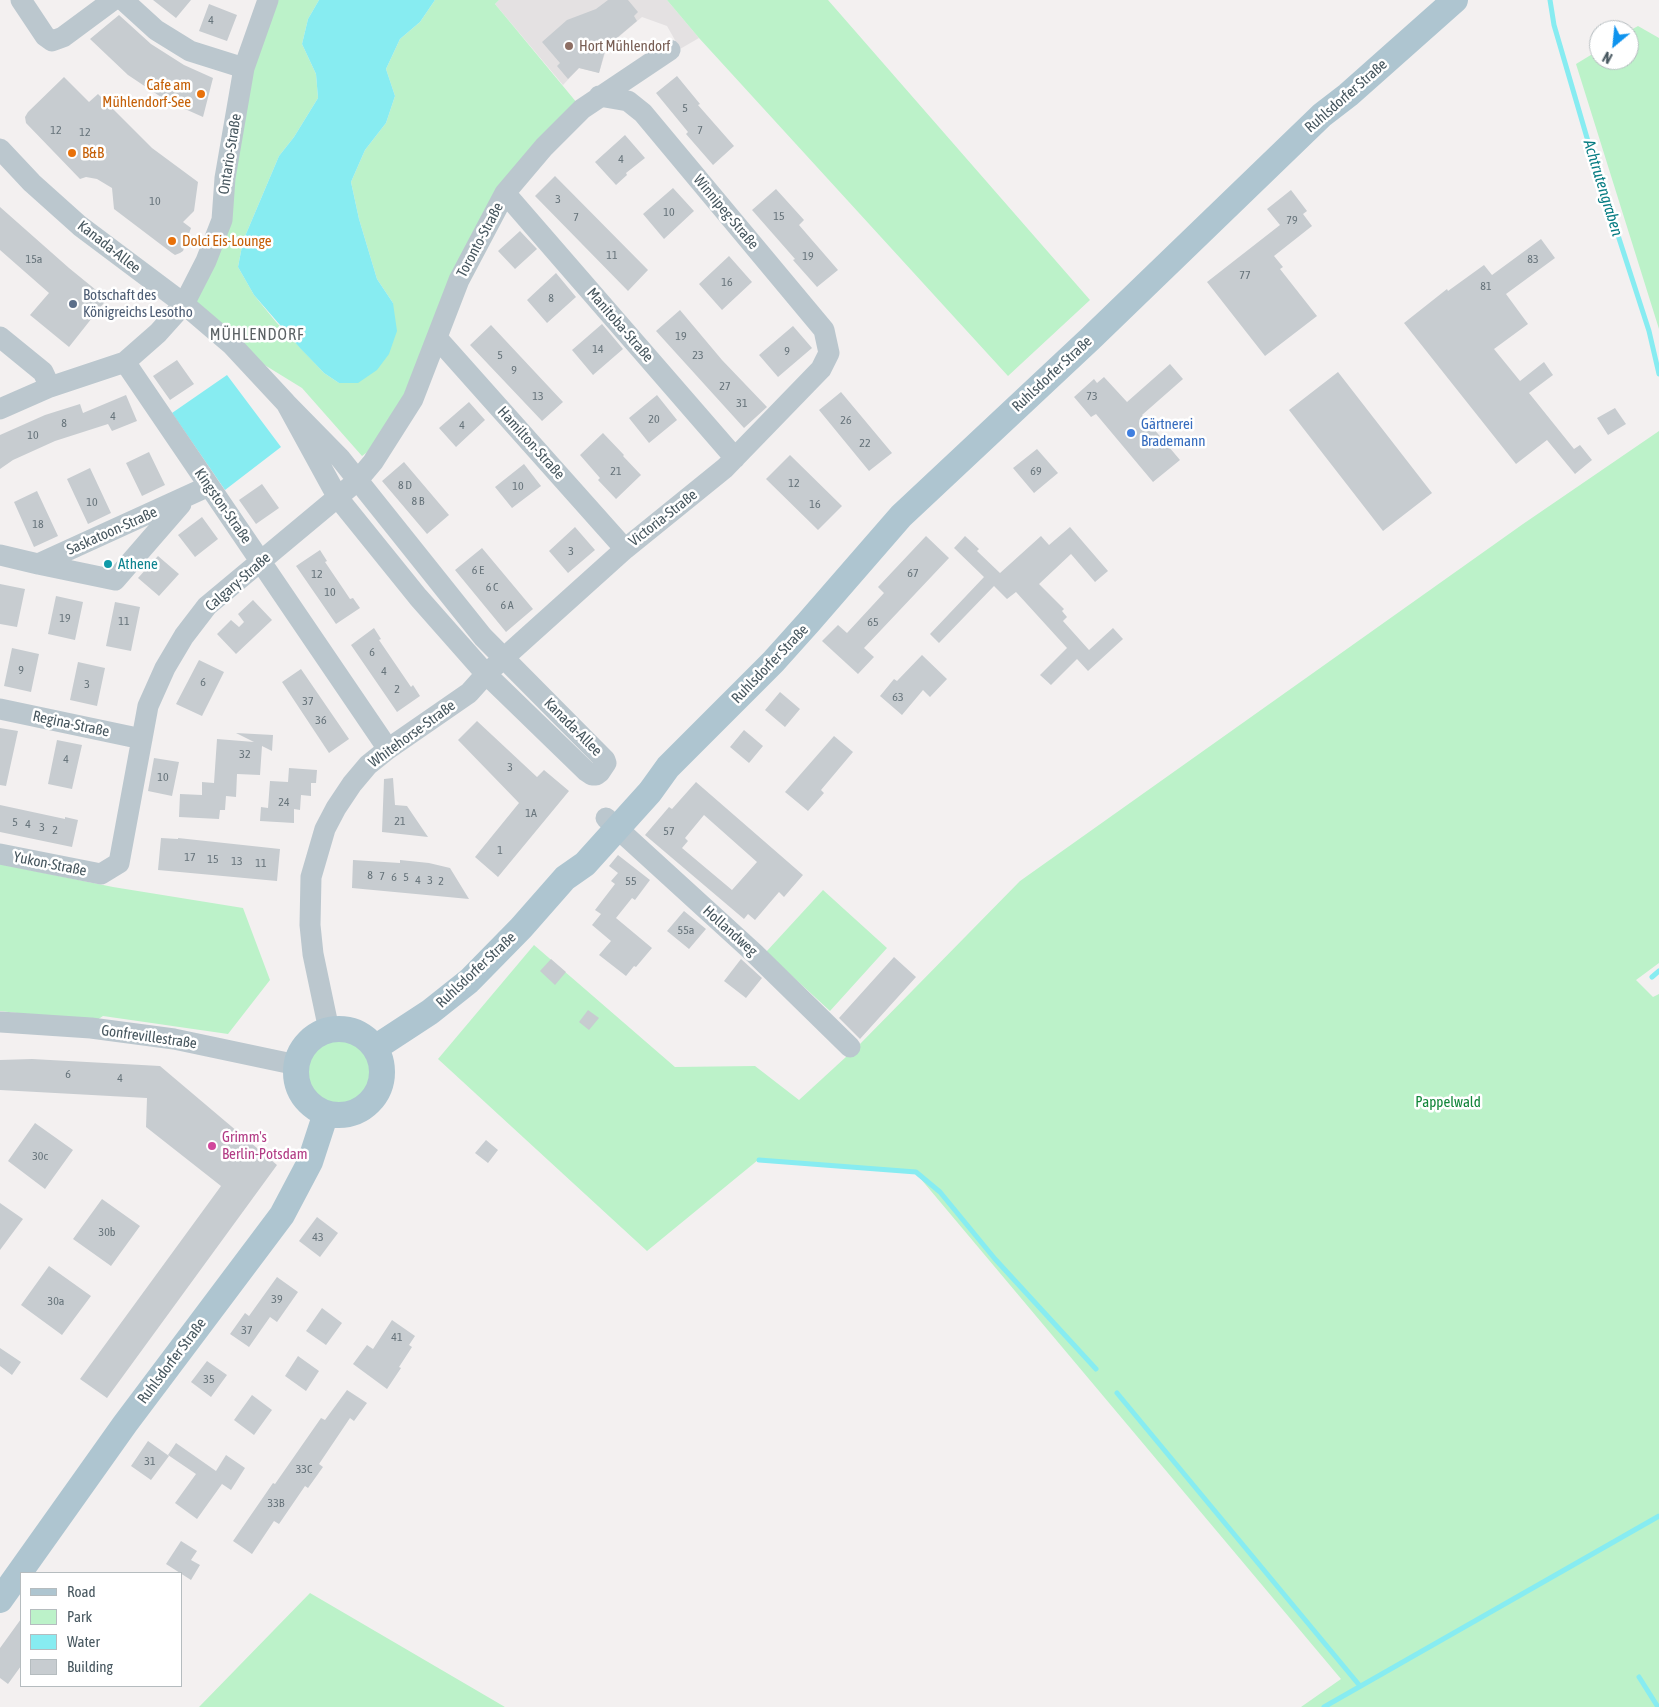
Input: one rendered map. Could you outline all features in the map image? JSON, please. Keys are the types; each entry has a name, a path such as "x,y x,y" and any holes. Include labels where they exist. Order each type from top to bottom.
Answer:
{"main road":[{"name":"Ruhlsdorfer Straße","path":"375,1048 430,1012 469,980 565,878 585,864 612,823 650,792 668,768 773,662 901,516 1105,324 1322,115 1348,95 1455,0"},
{"path":"342,1029 355,1032 375,1048 382,1066 382,1076 376,1094 370,1102 354,1112 335,1115 326,1113 315,1108 299,1089 296,1077 297,1065 303,1049 314,1037 329,1030 342,1029"},
{"name":"Ruhlsdorfer Straße","path":"0,1600 130,1417 282,1215 310,1162 326,1113"}],"street":[{"path":"21,0 45,36 52,41 63,37 113,0"},
{"path":"123,0 156,30 190,51 244,68"},
{"name":"Ontario-Straße","path":"125,362 158,333 184,304 206,261 222,220 225,178 244,68 268,0"},
{"name":"Toronto-Straße","path":"357,481 373,462 413,399 459,280 505,193 544,147 582,109 670,50"},
{"name":"Winnipeg-Straße","path":"599,96 628,101 643,113 824,330 829,353"},
{"name":"Kanada-Allee","path":"0,149 32,183 80,226 184,304 232,345 286,404 340,458 483,637 605,760 606,763 600,772 592,775 586,771 486,674 418,597 338,498 286,404"},
{"name":"Manitoba-Straße","path":"505,193 735,458"},
{"path":"0,336 43,372 50,387"},
{"name":"Hamilton-Straße","path":"437,338 625,549"},
{"name":"Victoria-Straße","path":"486,674 625,549 687,501 735,458 821,369 829,353"},
{"path":"0,409 50,387 125,362"},
{"name":"Kingston-Straße","path":"125,362 388,748"},
{"name":"Calgary-Straße","path":"101,874 119,863 148,706 165,668 184,636 207,606 357,481"},
{"name":"Saskatoon-Straße","path":"38,564 209,486"},
{"name":"Saskatoon-Straße","path":"0,555 114,580 186,498"},
{"name":"Whitehorse-Straße","path":"329,1030 313,954 309,901 311,876 325,830 336,808 368,765 388,748 469,693 486,674"},
{"name":"Regina-Straße","path":"0,709 142,739"},
{"name":"Hollandweg","path":"612,823 754,953 850,1047"},
{"name":"Yukon-Straße","path":"0,854 101,874"},
{"name":"Gonfrevillestraße","path":"0,1022 91,1028 174,1039 297,1065"}],"shaded area":[{"name":"Hort Mühlendorf","path":"499,0 667,0 699,38 680,49 667,26 642,17 601,52 605,53 599,73 579,68 563,85 495,4"}],"green space":[{"path":"268,0 319,0 308,19 302,44 316,74 318,98 294,137 279,156 243,241 238,267 254,295 276,322 324,373 339,383 393,303 377,279 359,219 351,182 365,150 386,123 395,96 386,69 400,39 420,22 435,0 499,0 495,4 582,109 505,193 391,435 362,456 302,388 232,345 184,304 206,261"},
{"path":"667,0 828,0 1090,300 1008,376 699,38"},
{"path":"1639,27 1659,38 1659,329 1576,64 1589,56 1589,70 1639,70"},
{"name":"Pappelwald","path":"1659,431 1659,963 1636,980 1653,997 1659,994 1659,1707 1301,1707 1341,1679 915,1172 758,1160 647,1251 438,1059 534,945 675,1067 755,1066 799,1100 859,1045 1020,881 1523,524"},
{"path":"0,864 113,887 243,908 270,980 228,1034 103,1016 94,1022 0,1011"},
{"path":"823,890 887,948 830,1011 766,952"},
{"path":"338,1040 356,1046 364,1054 370,1072 364,1090 356,1098 338,1104 320,1098 312,1090 306,1072 312,1054 320,1046"},
{"path":"310,1593 505,1707 199,1707"}],"water":[{"path":"319,0 435,0 420,22 400,39 386,69 395,96 386,123 365,150 351,182 359,219 377,279 393,303 397,331 389,354 377,370 358,383 339,383 324,373 254,295 238,267 243,241 279,156 294,137 318,98 316,74 302,44 308,19"},
{"path":"227,375 281,447 225,490 172,413"}],"building":[{"path":"153,0 191,0 176,18"},
{"path":"608,0 628,0 638,12 634,16 637,21 606,47 599,73 579,68 568,79 557,66 560,63 542,42 567,20 596,9"},
{"path":"209,4 237,15 227,41 199,31"},
{"path":"119,15 151,44 184,65 213,78 203,117 167,101 128,75 90,39"},
{"path":"677,76 700,104 698,105 734,146 713,165 686,134 688,132 656,93"},
{"path":"64,77 89,102 98,94 152,148 198,182 194,211 183,222 191,228 183,251 175,255 114,209 112,188 97,179 86,177 80,179 26,123 25,117 28,112"},
{"path":"625,135 645,158 626,173 627,175 616,185 595,162"},
{"path":"555,176 648,270 628,291 535,196"},
{"path":"673,188 694,211 664,239 643,214"},
{"path":"776,189 804,220 799,225 838,270 817,287 752,210"},
{"path":"1291,190 1307,211 1303,214 1312,226 1274,256 1283,267 1280,269 1317,316 1265,356 1207,282 1280,225 1267,209"},
{"path":"0,207 107,299 69,347 30,315 49,293 0,250"},
{"path":"520,231 537,249 515,269 498,251"},
{"path":"1541,239 1555,258 1506,294 1528,324 1494,349 1520,381 1544,362 1553,375 1529,393 1574,449 1580,445 1592,460 1575,474 1547,440 1516,464 1404,323 1447,289 1448,291 1484,265 1492,275"},
{"path":"729,256 752,282 722,310 699,284"},
{"path":"556,273 576,297 547,323 527,300"},
{"path":"680,310 722,360 767,407 744,428 656,331"},
{"path":"602,324 623,349 593,375 572,350"},
{"path":"491,325 563,402 542,421 470,345"},
{"path":"793,326 812,348 778,377 759,355"},
{"path":"177,360 194,384 170,400 153,376"},
{"path":"1170,364 1183,379 1142,415 1180,460 1153,482 1096,414 1091,417 1074,397 1094,379 1097,383 1104,377 1127,402"},
{"path":"1338,372 1432,493 1383,531 1289,410"},
{"path":"841,392 892,453 869,471 819,410"},
{"path":"126,395 137,421 112,431 108,424 55,441 13,460 0,469 0,435 45,415 80,404 83,413"},
{"path":"657,395 677,420 649,443 629,418"},
{"path":"469,402 485,420 456,447 439,428"},
{"path":"1615,408 1626,424 1608,435 1597,418"},
{"path":"603,433 641,475 616,499 598,480 600,478 580,455"},
{"path":"1037,449 1058,473 1034,493 1013,468"},
{"path":"149,452 165,485 142,496 126,463"},
{"path":"790,455 842,506 818,530 766,479"},
{"path":"404,462 449,515 427,534 382,481"},
{"path":"524,464 541,486 512,508 495,487"},
{"path":"90,468 111,513 88,524 67,479"},
{"path":"262,484 279,508 256,524 239,500"},
{"path":"37,491 58,536 34,547 14,502"},
{"path":"202,517 218,539 195,557 178,535"},
{"path":"575,527 595,550 568,573 549,551"},
{"path":"1070,527 1108,571 1095,582 1071,554 1039,584 1064,609 1062,611 1067,617 1063,621 1089,650 1113,628 1123,639 1088,671 1077,659 1051,685 1040,675 1067,648 1016,592 1007,599 994,586 939,643 930,634 984,577 954,548 965,536 979,549 977,551 1000,573 1041,536 1049,545"},
{"path":"926,536 949,558 864,648 874,657 858,674 822,641 838,625 847,633 884,593 878,587"},
{"path":"482,548 533,609 506,632 455,570"},
{"path":"320,550 327,561 325,562 350,599 353,598 360,608 336,624 296,566"},
{"path":"158,556 179,574 159,596 138,578"},
{"path":"0,584 25,589 17,627 0,624"},
{"path":"56,596 83,602 75,640 48,634"},
{"path":"253,600 272,620 236,654 217,634 231,620 239,627 244,622 238,614"},
{"path":"115,602 140,607 131,651 106,646"},
{"path":"374,628 381,639 379,640 411,687 413,685 420,696 397,712 351,645"},
{"path":"12,648 39,654 31,692 4,686"},
{"path":"922,655 947,679 930,697 923,690 902,715 880,696 894,679 897,681"},
{"path":"199,660 224,672 202,716 176,704"},
{"path":"78,662 105,668 97,706 70,700"},
{"path":"301,669 349,739 329,753 282,682"},
{"path":"780,692 800,709 785,727 765,710"},
{"path":"477,721 537,777 544,770 569,791 498,877 475,857 519,803 458,740"},
{"path":"0,728 18,731 6,786 0,785"},
{"path":"744,730 763,746 749,763 730,747"},
{"path":"236,733 273,735 272,751 262,746 260,775 237,774 236,797 226,796 225,810 220,810 219,819 179,817 180,794 202,795 202,782 214,783 217,739 254,742"},
{"path":"834,736 853,752 821,790 824,793 808,811 785,792"},
{"path":"57,740 82,745 72,789 48,784"},
{"path":"154,758 179,762 172,796 148,791"},
{"path":"289,768 317,770 316,783 311,783 311,796 301,795 300,810 294,809 294,823 260,821 261,807 268,808 270,781 288,782"},
{"path":"393,778 395,805 407,806 428,837 382,832 384,779"},
{"path":"696,782 803,875 784,897 779,892 755,920 748,914 744,919 645,835 669,807 672,809","holes":["704,815 757,862 732,890 682,848 688,841 685,838"]},
{"path":"0,805 78,820 72,847 0,832"},
{"path":"161,838 178,838 280,849 277,881 158,870"},
{"path":"618,855 650,880 635,900 632,898 616,918 652,948 626,976 599,955 611,941 592,925 601,914 595,910 615,884 611,881 618,873 609,866"},
{"path":"353,860 400,863 400,860 429,863 450,868 469,899 352,888"},
{"path":"684,911 706,929 689,949 667,931"},
{"path":"894,957 916,977 860,1039 839,1018"},
{"path":"551,959 566,972 555,985 540,971"},
{"path":"741,959 762,978 746,998 724,981"},
{"path":"588,1010 599,1018 589,1030 579,1022"},
{"name":"Grimm's Berlin-Potsdam","path":"32,1059 160,1066 277,1165 107,1398 80,1379 221,1186 146,1127 147,1098 0,1090 0,1060"},
{"path":"35,1123 73,1150 45,1189 8,1161"},
{"path":"486,1140 498,1150 488,1163 475,1153"},
{"path":"102,1199 140,1226 111,1266 73,1239"},
{"path":"0,1203 23,1219 0,1250"},
{"path":"317,1217 338,1233 320,1257 299,1241"},
{"path":"49,1266 91,1296 62,1335 21,1305"},
{"path":"277,1277 298,1292 277,1322 270,1317 249,1347 230,1334 245,1313 249,1316"},
{"path":"322,1308 342,1323 326,1345 306,1331"},
{"path":"392,1320 415,1336 409,1345 412,1347 399,1367 401,1368 387,1389 353,1364 367,1345 373,1349"},
{"path":"0,1348 21,1362 12,1375 0,1366"},
{"path":"298,1356 319,1371 306,1391 285,1376"},
{"path":"207,1361 227,1375 211,1397 191,1382"},
{"path":"347,1390 367,1403 354,1421 350,1418 319,1464 323,1467 308,1488 305,1486 279,1524 274,1521 252,1554 233,1541 321,1418 325,1420"},
{"path":"252,1395 272,1410 254,1435 234,1420"},
{"path":"148,1441 169,1456 151,1480 131,1466"},
{"path":"176,1443 216,1471 226,1455 245,1468 231,1490 222,1484 197,1519 175,1503 196,1474 168,1455"},
{"path":"181,1541 197,1551 191,1560 200,1565 191,1580 182,1574 182,1572 178,1572 166,1564"},
{"path":"20,1620 20,1667 8,1684 0,1678 0,1648"}],"waterway":[{"name":"Achtrutengraben","path":"1550,0 1554,25 1592,155 1649,331 1659,374"},
{"path":"1652,977 1659,971"},
{"path":"759,1160 916,1172 940,1192 995,1259 1096,1369"},
{"path":"1117,1393 1360,1686"},
{"path":"1324,1707 1659,1516"},
{"path":"1639,1677 1658,1707"}],"place":[{"name":"Hort Mühlendorf","path":"569,46"},
{"name":"Cafe am Mühlendorf-See","path":"201,94"},
{"name":"B&B","path":"72,153"},
{"name":"Dolci Eis-Lounge","path":"172,241"},
{"name":"Botschaft des Königreichs Lesotho","path":"73,304"},
{"name":"Gärtnerei Brademann","path":"1131,433"},
{"name":"Athene","path":"108,564"},
{"name":"Grimm's Berlin-Potsdam","path":"212,1146"}],"district":[{"name":"MÜHLENDORF","path":"257,335"}]}
